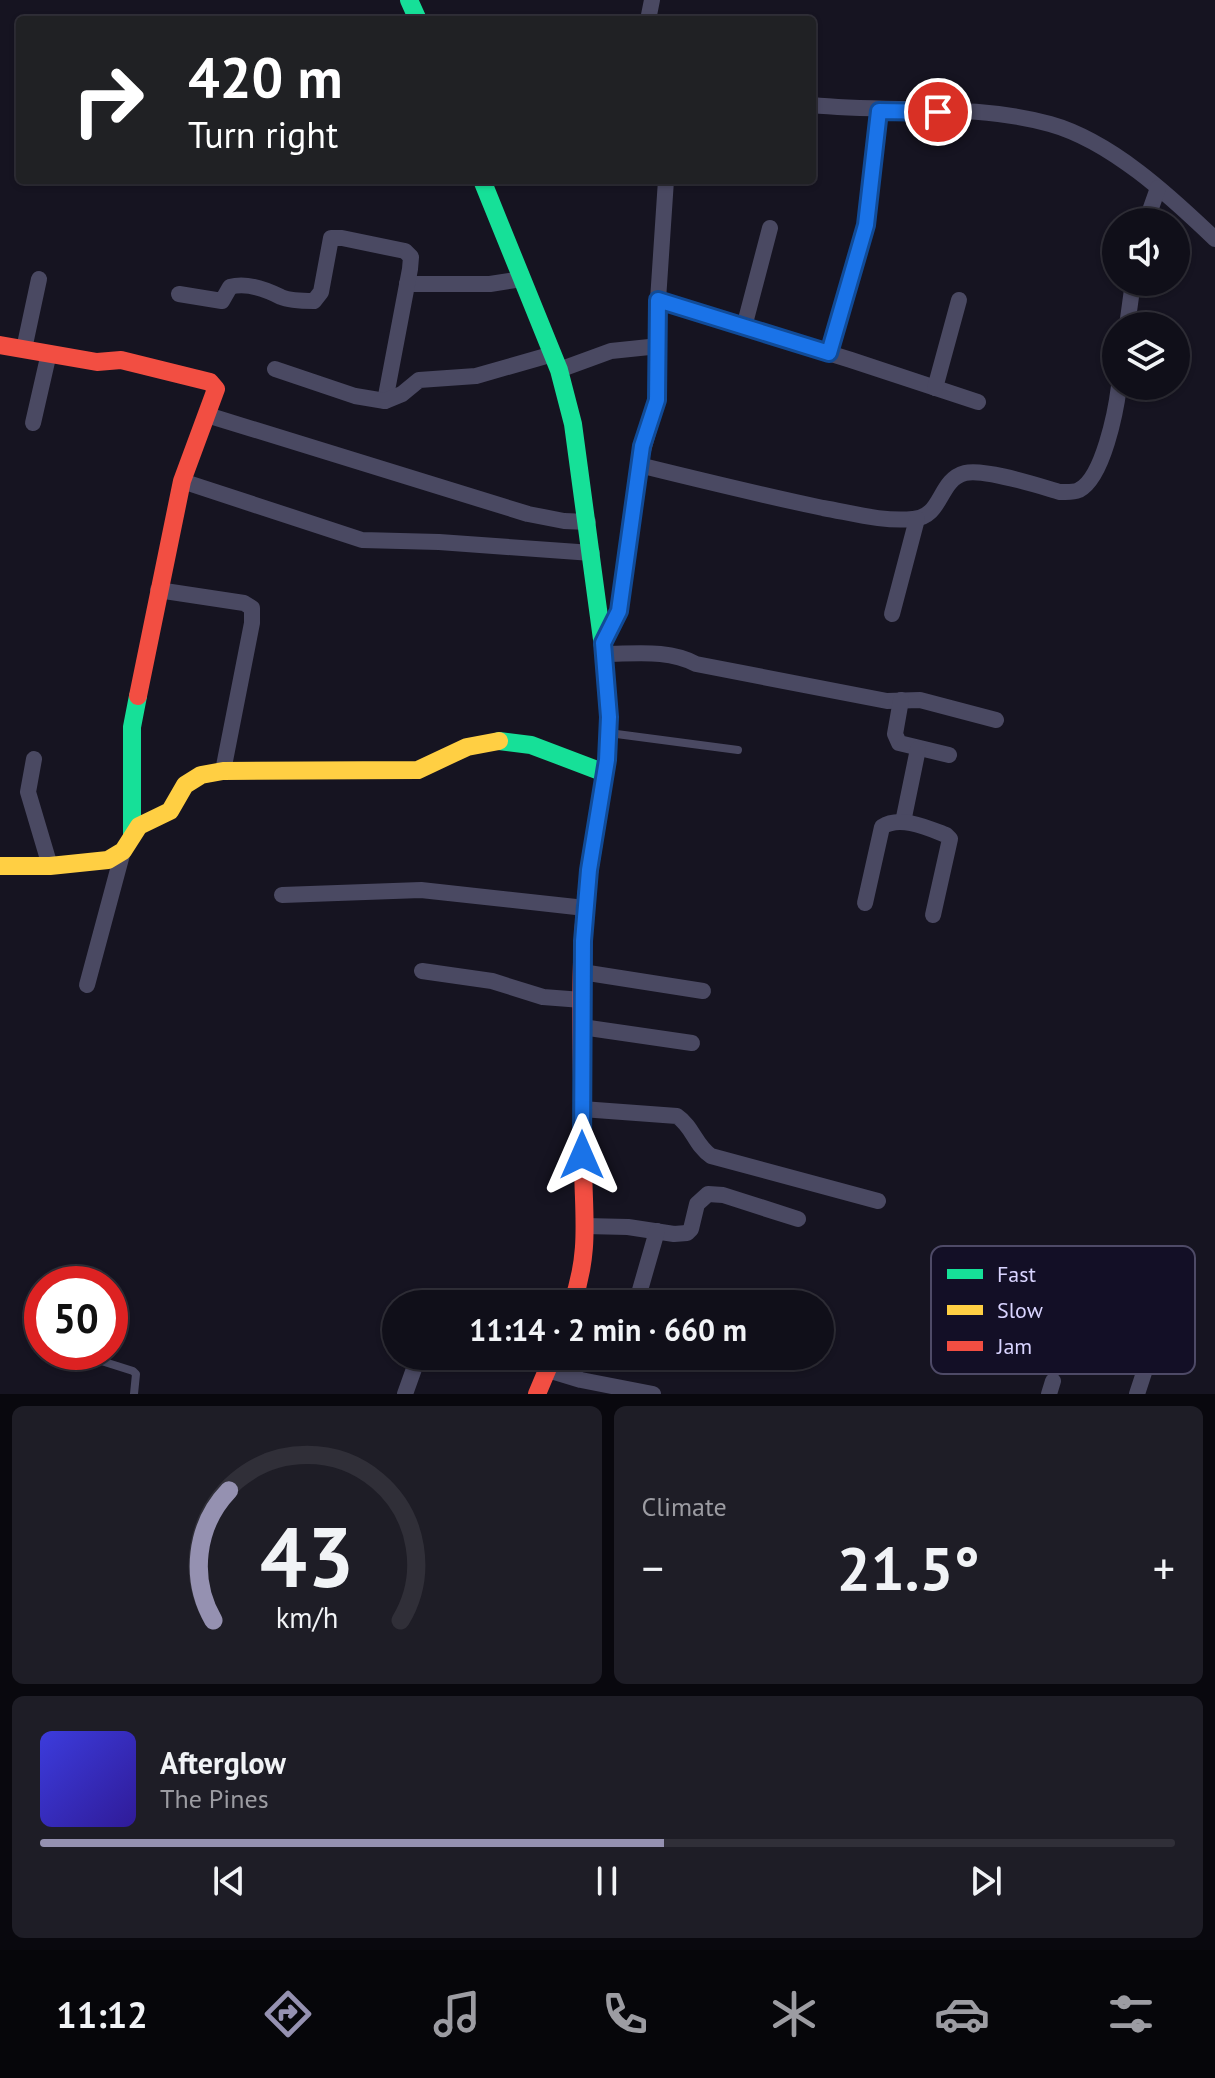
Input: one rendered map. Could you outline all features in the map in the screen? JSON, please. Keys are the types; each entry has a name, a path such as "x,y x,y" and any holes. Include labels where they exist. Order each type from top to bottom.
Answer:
{"street":[{"path":"816,105 879,111 997,114 1053,125 1116,157 1158,188 1215,239"},
{"path":"829,353 866,225 879,111"},
{"path":"484,184 556,362 573,424 604,648 608,733 605,773 589,870 582,972 582,1109 600,1226 586,1245 577,1290"},
{"path":"604,648 619,611 624,588 639,465 657,400 658,300 666,184"},
{"path":"1151,208 1158,188"},
{"path":"744,327 770,228"},
{"path":"179,294 222,301 230,287 237,285 272,291 287,299 314,301 321,292 329,242 335,237 409,253 411,261 385,401"},
{"path":"24,349 39,279"},
{"path":"407,284 499,284 522,279"},
{"path":"658,300 978,402"},
{"path":"935,388 959,300"},
{"path":"0,345 97,362 121,360 210,382 216,389 182,481 158,590 132,727 127,843 87,985"},
{"path":"275,369 355,396 385,401 402,394 419,380 476,376 611,351 659,346"},
{"path":"33,423 49,353"},
{"path":"639,465 856,514 894,520 917,519 926,517 946,487 963,473 978,472 1060,492 1081,489 1092,475 1108,442 1116,400"},
{"path":"207,415 528,514 588,522"},
{"path":"182,481 362,540 592,553"},
{"path":"892,614 917,519"},
{"path":"158,590 244,603 252,608 252,623 223,771"},
{"path":"604,648 670,655 696,664 887,701 920,700 996,720"},
{"path":"901,700 896,739 903,746 949,755"},
{"path":"0,866 50,866 108,860 127,843 139,826 170,811 191,780 223,771 418,770 467,747 496,741 531,745 605,773"},
{"path":"903,822 918,749"},
{"path":"34,759 28,792 50,866"},
{"path":"865,903 880,831 887,823 903,822 941,833 950,839 933,915"},
{"path":"282,895 421,890 585,908"},
{"path":"422,971 492,981 529,994 582,1000"},
{"path":"582,972 703,991"},
{"path":"582,1027 692,1043"},
{"path":"582,1109 677,1116 689,1125 700,1147 711,1156 878,1201"},
{"path":"600,1226 687,1233 691,1229 697,1204 708,1194 723,1195 798,1219"},
{"path":"640,1290 657,1231"},
{"path":"405,1394 414,1370"},
{"path":"1137,1394 1144,1374"},
{"path":"544,1379 581,1380 653,1394"}],"lane":[{"path":"608,733 738,750"},
{"path":"128,1369 136,1374 134,1394"}],"traffic: fast":[{"path":"409,0 416,16"},
{"path":"484,184 559,370 573,424 604,654 609,717 607,760 590,866"},
{"path":"132,835 132,727 138,696"},
{"path":"499,741 531,745 605,773"}],"traffic: slow":[{"path":"0,866 50,866 108,860 123,851 139,826 170,811 185,785 201,775 223,771 418,770 467,747 499,741"}],"traffic: jam":[{"path":"0,345 97,362 121,360 210,382 216,389 182,481 138,696"},
{"path":"576,1290 585,1232 582,975 590,866"},
{"path":"537,1394 547,1370"}],"route":[{"path":"582,1155 583,941 589,870 607,760 609,717 603,643 619,611 642,446 657,400 658,300 829,353 866,225 879,111 938,112"}]}
